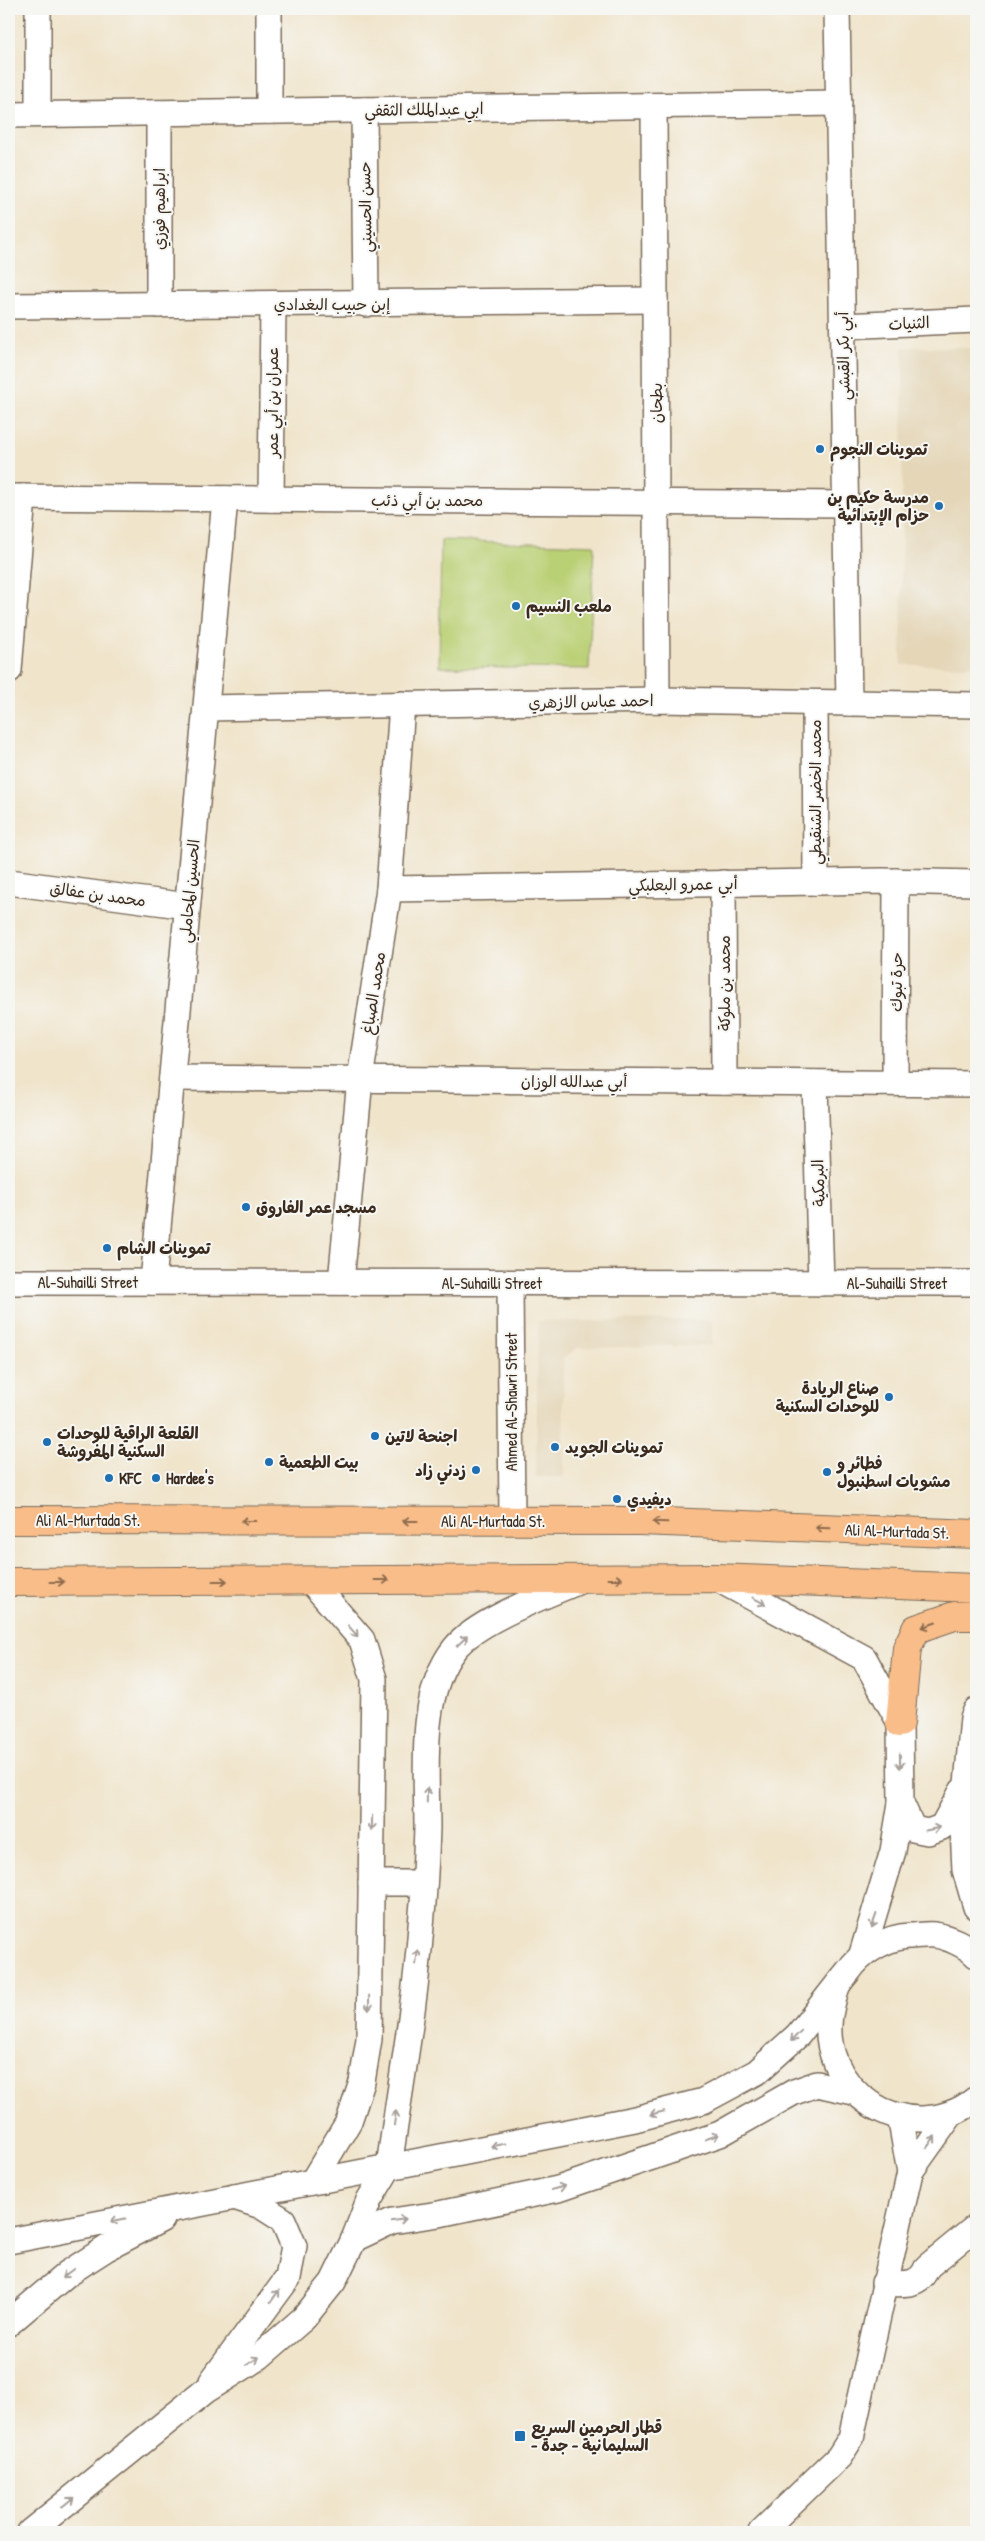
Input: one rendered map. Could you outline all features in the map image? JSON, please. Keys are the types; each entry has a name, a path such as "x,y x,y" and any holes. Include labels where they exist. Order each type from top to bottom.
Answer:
{"main road":[{"name":"Ali Al-Murtada St.","path":"9,1520 639,1521 976,1534"},
{"path":"9,1582 716,1578 976,1588"},
{"path":"900,1723 907,1648 916,1629 954,1616 976,1616"}],"street":[{"path":"38,9 38,114"},
{"path":"269,9 269,111"},
{"name":"أبي بكر القبشي","path":"837,9 849,703"},
{"name":"ابي عبدالملك الثقفي","path":"9,115 839,103"},
{"name":"بطحان","path":"654,106 656,700"},
{"name":"حسن الحسيني","path":"364,110 366,304"},
{"name":"ابراهيم فوزي","path":"159,113 159,305"},
{"name":"إبن حبيب البغدادي","path":"9,306 655,300"},
{"name":"عمران بن أبي عمر","path":"272,305 272,499"},
{"name":"الثنيات","path":"843,326 976,320"},
{"path":"9,670 16,497"},
{"name":"محمد بن أبي ذئب","path":"16,497 845,504"},
{"name":"الحسين المحاملي","path":"153,1282 225,499"},
{"name":"احمد عباس الازهري","path":"206,708 656,700 976,705"},
{"name":"محمد الخضر الشنقيطي","path":"815,703 816,882"},
{"name":"محمد الصباغ","path":"341,1282 360,1079 389,889 402,704"},
{"name":"حرة تبوك","path":"895,1083 896,881"},
{"name":"محمد بن عفالق","path":"9,882 187,906"},
{"name":"أبي عمرو البعلبكي","path":"389,889 723,883 976,882"},
{"name":"محمد بن ملوكة","path":"723,883 724,1082"},
{"name":"أبي عبدالله الوزان","path":"172,1078 976,1084"},
{"name":"البرمكية","path":"815,1082 821,1283"},
{"name":"Al-Suhailli Street","path":"9,1282 976,1283"},
{"name":"Ahmed Al-Shawri Street","path":"510,1283 512,1521"},
{"path":"9,2241 635,2118 703,2101 757,2072 798,2035 862,1954 893,1851 901,1803 900,1723 864,1658 716,1578"},
{"path":"30,2532 205,2391 260,2357 304,2318 333,2282 354,2239 369,2200 389,2167 418,1955 424,1883 428,1728 432,1699 441,1672 455,1648 476,1628 584,1579"},
{"path":"310,1580 362,1640 374,1679 369,2039 362,2082 349,2121 313,2181"},
{"path":"976,1711 973,1718 963,1828 965,1870 976,1907"},
{"path":"901,1803 913,1829 928,1832 942,1827 966,1782"},
{"path":"371,1883 424,1883"},
{"path":"862,1954 897,1937 936,1935 971,1949 976,1955"},
{"path":"838,1984 828,2022 834,2060 854,2092"},
{"path":"354,2239 392,2221 439,2214 567,2186 720,2134 794,2092 817,2084 854,2092 887,2114 924,2120 962,2110 976,2098"},
{"path":"761,2532 839,2457 851,2438 910,2172 952,2113"},
{"path":"900,2116 910,2172"},
{"path":"205,2391 288,2278 294,2246 283,2220 261,2206 234,2197"},
{"path":"9,2323 76,2268 106,2248 187,2206"},
{"path":"884,2284 915,2282 925,2274 928,2267 976,2227"},
{"path":"892,2248 920,2257 928,2267"}],"shaded area":[{"name":"مدرسة حكيم بن حزام الإبتدائية","path":"903,347 976,348 976,666 901,665"},
{"path":"712,1320 712,1345 577,1348 563,1358 564,1477 536,1477 538,1321"}],"green space":[{"name":"ملعب النسيم","path":"441,540 594,545 589,669 439,667"}],"place":[{"name":"تموينات النجوم","path":"820,449"},
{"name":"مدرسة حكيم بن حزام الإبتدائية","path":"939,506"},
{"name":"ملعب النسيم","path":"516,606"},
{"name":"مسجد عمر الفاروق","path":"246,1207"},
{"name":"تموينات الشام","path":"107,1248"},
{"name":"صناع الريادة للوحدات السكنية","path":"889,1397"},
{"name":"اجنحة لاتين","path":"375,1436"},
{"name":"القلعة الراقية للوحدات السكنية المفروشة","path":"47,1442"},
{"name":"تموينات الجويد","path":"555,1447"},
{"name":"بيت الطعمية","path":"269,1462"},
{"name":"زدني زاد","path":"476,1470"},
{"name":"فطائر و مشويات اسطنبول","path":"827,1472"},
{"name":"KFC","path":"109,1478"},
{"name":"Hardee's","path":"156,1478"},
{"name":"ديفيدي","path":"617,1499"},
{"name":"قطار الحرمين السريع - السليمانية - جدة","path":"520,2436"}]}
